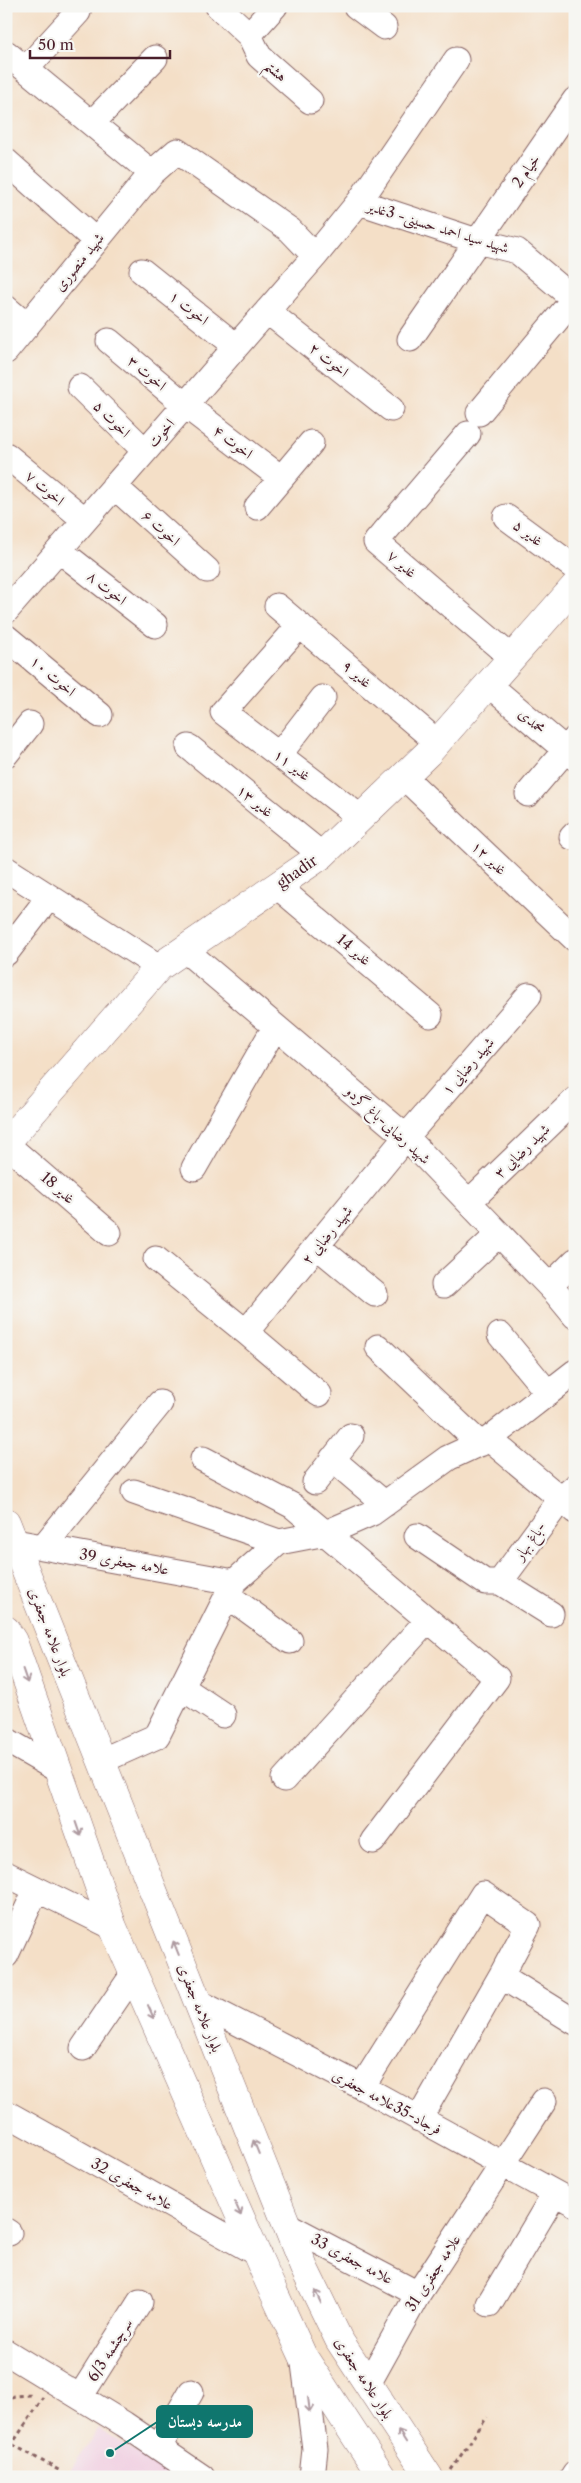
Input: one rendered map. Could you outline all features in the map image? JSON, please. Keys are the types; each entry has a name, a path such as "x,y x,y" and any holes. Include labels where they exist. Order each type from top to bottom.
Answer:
{"main road":[{"name":"ghadir","path":"6,1144 159,967 322,855 404,777 437,742 575,586"},
{"name":"بلوار علامه جعفری","path":"11,1532 304,2268 339,2340 429,2477"},
{"path":"6,1630 12,1641 113,1927 303,2356 382,2477"}],"street":[{"path":"218,6 250,34 275,6"},
{"path":"356,6 384,27"},
{"path":"26,69 78,12"},
{"name":"هشتم","path":"250,34 258,56 310,102"},
{"path":"6,53 152,173 177,150 290,230 315,256"},
{"path":"92,123 155,58"},
{"path":"359,202 456,60"},
{"name":"2 خیام","path":"410,339 575,100"},
{"path":"6,162 96,241"},
{"name":"شهید منصوری","path":"6,351 152,173"},
{"name":"شهید سید احمد حسینی- 3غدیر","path":"315,256 359,202 477,241 517,252 574,299"},
{"name":"اخوت","path":"6,611 315,256"},
{"name":"اخوت ۱","path":"142,271 236,346"},
{"name":"غدیر ۷","path":"512,658 376,542 574,299"},
{"path":"6,308 27,326"},
{"name":"اخوت ۲","path":"267,311 391,409"},
{"name":"اخوت ۳","path":"109,341 185,405"},
{"name":"اخوت ۵","path":"80,387 145,451"},
{"name":"اخوت ۴","path":"185,405 281,478"},
{"path":"257,507 311,443"},
{"name":"اخوت ۷","path":"6,455 85,520"},
{"name":"اخوت ۶","path":"114,486 208,570"},
{"name":"غدیر ۵","path":"506,517 575,568"},
{"name":"اخوت ۸","path":"58,550 155,625"},
{"name":"غدیر ۹","path":"278,606 437,742"},
{"name":"غدیر ۱۱","path":"300,625 223,712 361,818"},
{"name":"اخوت ۱۰","path":"6,637 100,716"},
{"name":"محمدی","path":"488,684 572,749"},
{"path":"279,755 324,698"},
{"path":"6,754 30,724"},
{"name":"غدیر ۱۳","path":"189,746 322,855"},
{"path":"528,794 572,749"},
{"name":"غدیر ۱۲","path":"404,777 575,939"},
{"path":"6,869 159,967"},
{"name":"غدیر 14","path":"278,886 430,1015"},
{"path":"6,953 49,898"},
{"name":"شهید رضایی-باغ گردو","path":"186,950 406,1137 550,1286 575,1316"},
{"name":"شهید رضایی ۱","path":"406,1137 529,995"},
{"path":"194,1168 275,1027"},
{"name":"شهید رضایی ۳","path":"469,1202 575,1100"},
{"name":"شهید رضایی ۲","path":"246,1332 318,1247 406,1137"},
{"name":"غدیر 18","path":"6,1144 109,1232"},
{"path":"444,1285 499,1234"},
{"path":"318,1247 375,1294"},
{"path":"156,1259 319,1394"},
{"path":"550,1286 575,1262"},
{"path":"500,1335 548,1393"},
{"path":"378,1348 485,1441 570,1499"},
{"path":"134,1492 279,1542 326,1533 372,1513 448,1458 485,1441 575,1372"},
{"path":"43,1548 160,1402"},
{"path":"315,1482 352,1436"},
{"path":"203,1459 293,1506 496,1678 373,1841"},
{"path":"332,1460 384,1504"},
{"name":"باغ بهار-","path":"500,1582 570,1499"},
{"name":"علامه جعفری 39","path":"11,1532 43,1548 230,1588"},
{"path":"417,1536 485,1582 500,1582 551,1614"},
{"path":"101,1761 157,1736 230,1588 279,1542"},
{"path":"230,1588 290,1641"},
{"path":"284,1779 427,1621"},
{"path":"182,1687 222,1715"},
{"path":"6,1740 58,1770"},
{"path":"6,1874 113,1927"},
{"path":"6,1955 36,1890"},
{"path":"362,2087 483,1894 528,1925 420,2119"},
{"path":"83,2048 134,1973"},
{"path":"501,1976 575,2022"},
{"name":"فرجاد-35علامه جعفری","path":"198,2002 362,2087 504,2165 568,2196"},
{"name":"علامه جعفری 31","path":"368,2384 418,2294 544,2101"},
{"name":"علامه جعفری 32","path":"6,2113 258,2254"},
{"path":"489,2304 568,2196"},
{"name":"علامه جعفری 33","path":"287,2225 418,2294"},
{"name":"سرچشمه 6/3","path":"80,2397 140,2302"},
{"path":"6,2352 49,2394 80,2397 159,2447 202,2477"},
{"path":"303,2356 315,2449 312,2477"},
{"path":"159,2447 192,2392"}],"path":[{"path":"6,2404 14,2396 49,2394"},
{"path":"6,2453 49,2394"},
{"path":"446,2477 487,2417"},
{"path":"6,2441 62,2472"}],"shaded area":[{"path":"99,2429 176,2477 65,2477"}],"place":[{"name":"مدرسه دبستان","path":"110,2453"}]}
